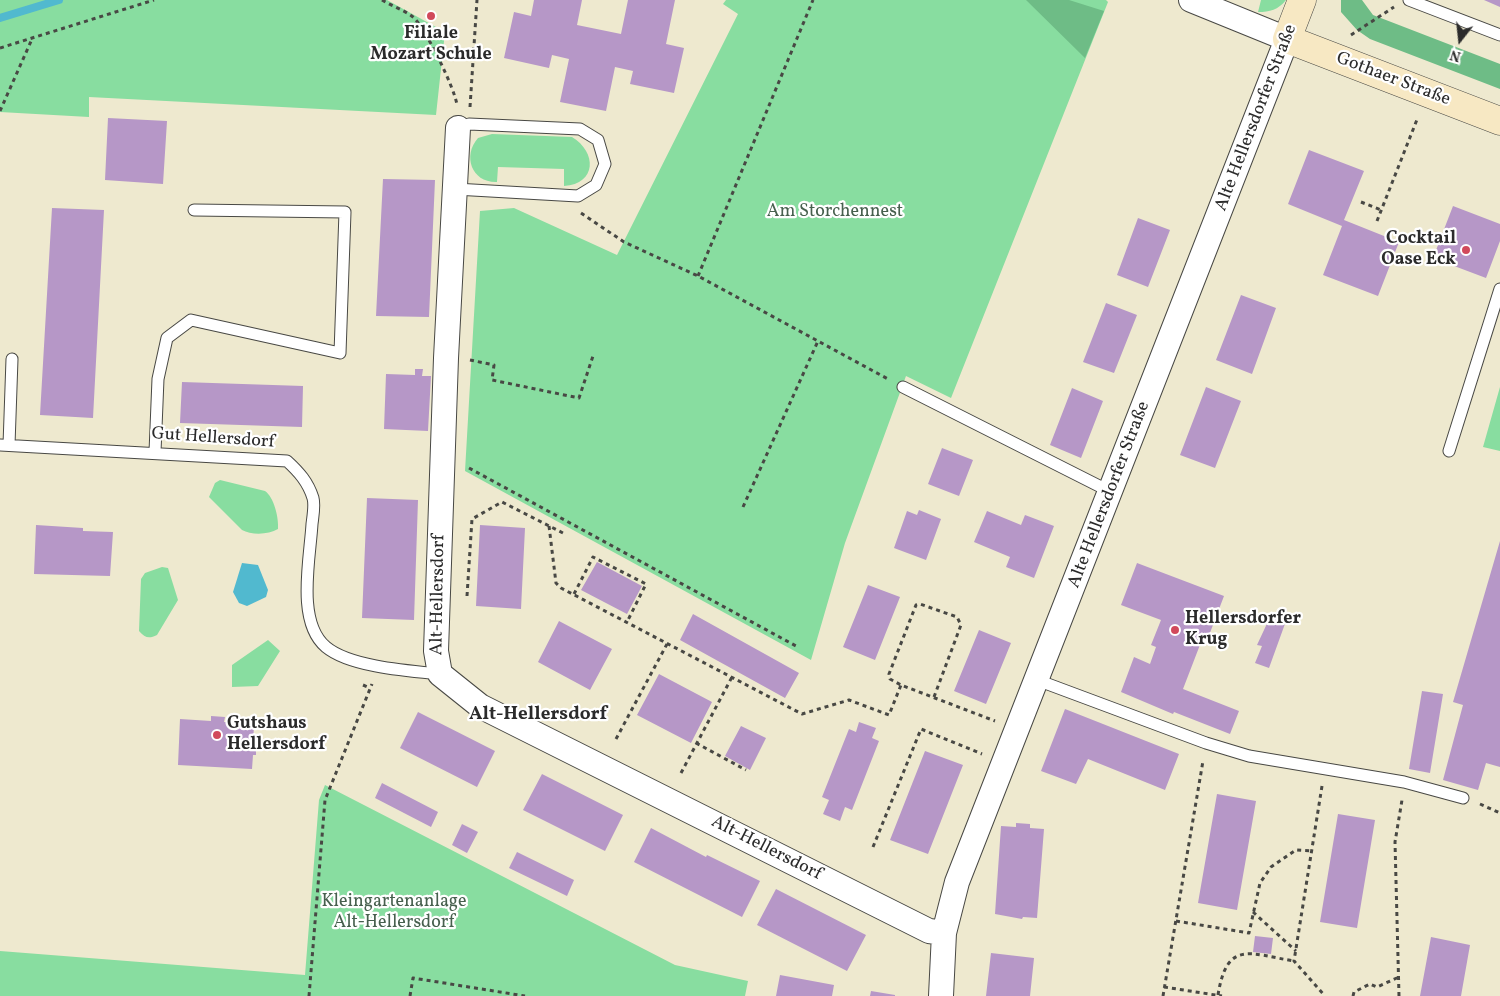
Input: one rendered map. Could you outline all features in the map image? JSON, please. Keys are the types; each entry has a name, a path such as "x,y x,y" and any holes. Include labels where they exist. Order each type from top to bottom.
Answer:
{"street":[{"path":"1191,0 1216,5 1287,39"},
{"name":"Alte Hellersdorfer Straße","path":"941,996 944,932 957,882 1302,0"},
{"name":"Gothaer Straße","path":"1287,39 1500,120"},
{"name":"Alt-Hellersdorf","path":"458,128 446,358 436,650 440,674 480,706 929,931 944,932"}],"lane":[{"path":"1404,2 1500,35"},
{"path":"455,189 578,196 596,185 605,164 598,140 580,129 469,124 458,128"},
{"path":"155,452 158,379 167,338 192,320 340,353 345,212 194,210"},
{"path":"1449,451 1500,289"},
{"path":"4,445 12,359"},
{"path":"903,387 1111,492"},
{"name":"Gut Hellersdorf","path":"4,445 155,452 287,461 304,477 314,499 307,607 312,630 327,648 378,668 440,674"},
{"path":"1037,680 1206,743 1249,756 1404,782 1463,798"}],"path":[{"path":"0,48 154,0"},
{"path":"382,0 414,18 421,27 451,84 457,102 458,128"},
{"path":"471,93 477,0"},
{"path":"698,276 814,0"},
{"path":"1349,36 1382,12 1404,2"},
{"path":"0,111 32,38"},
{"path":"1377,222 1419,114"},
{"path":"554,195 624,242 698,276 903,387"},
{"path":"1361,202 1381,210"},
{"path":"743,507 818,341"},
{"path":"446,358 494,365 492,380 579,398 594,356"},
{"path":"469,468 796,646"},
{"path":"467,596 472,519 502,502 562,533"},
{"path":"549,526 556,582 626,622 802,714 849,700 889,715 901,685"},
{"path":"574,594 593,557 646,584 626,622"},
{"path":"934,697 961,626 957,617 920,604 916,605 889,674 890,679 901,685 1002,724"},
{"path":"616,739 667,644"},
{"path":"680,773 732,677"},
{"path":"363,685 370,688"},
{"path":"309,996 325,800 364,700"},
{"path":"874,847 920,729 989,757"},
{"path":"696,743 746,770"},
{"path":"1163,996 1206,743"},
{"path":"1294,961 1325,768"},
{"path":"1399,996 1395,842 1404,782"},
{"path":"1176,921 1249,933 1260,883 1271,866 1296,850 1312,850"},
{"path":"1253,912 1296,951"},
{"path":"1164,987 1220,996 1224,970 1234,957 1250,954 1294,961 1325,996"},
{"path":"1353,996 1354,992 1360,988 1370,984 1377,987 1399,977"},
{"path":"410,996 412,978 524,996"}],"green space":[{"path":"0,0 387,0 445,32 436,115 89,97 89,117 0,112"},
{"name":"Am Storchennest","path":"726,0 1106,0 1108,2 951,398 906,376 845,543 811,660 465,471 480,211 514,208 617,255 738,14 723,4"},
{"path":"1026,0 1069,0 1104,11 1085,58"},
{"path":"1261,0 1286,0 1274,10 1258,12"},
{"path":"1341,0 1362,0 1373,15 1500,64 1500,89 1370,39 1357,30 1341,12"},
{"path":"492,134 572,137 586,151 590,166 588,174 583,180 575,184 564,186 564,169 498,167 497,182 488,181 476,173 470,160 473,145 478,138"},
{"path":"1500,387 1500,451 1483,447"},
{"path":"220,480 265,491 271,498 275,508 278,529 260,534 242,530 209,497 215,483"},
{"path":"162,567 168,568 178,600 157,635 147,637 139,631 141,579 145,573"},
{"path":"268,640 280,651 258,686 232,687 232,665"},
{"name":"Kleingartenanlage Alt-Hellersdorf","path":"325,785 675,965 748,981 745,996 0,996 0,951 305,975 319,800"}],"water":[{"path":"242,563 258,565 268,590 266,597 247,606 239,603 233,592"}],"building":[{"path":"534,0 582,0 577,25 621,34 628,0 675,0 666,44 684,48 674,93 630,84 633,71 615,67 606,111 560,102 569,59 552,55 549,68 504,58 514,12 531,16"},
{"path":"1484,0 1500,0 1500,7"},
{"path":"108,118 167,121 163,184 105,180"},
{"path":"1309,150 1364,171 1344,220 1399,242 1378,296 1323,275 1342,226 1288,204"},
{"path":"383,179 435,180 429,317 376,316"},
{"name":"Cocktail Oase Eck","path":"1453,206 1500,224 1500,241 1486,278 1433,258"},
{"path":"52,208 104,210 93,418 40,415"},
{"path":"1138,218 1170,230 1148,287 1117,275"},
{"path":"1241,295 1276,308 1252,374 1216,360"},
{"path":"1106,303 1137,315 1114,373 1083,362"},
{"path":"415,369 423,369 422,376 431,376 428,431 384,429 386,374 415,375"},
{"path":"182,382 303,386 302,427 180,423"},
{"path":"1206,387 1241,401 1215,468 1180,455"},
{"path":"1072,388 1103,401 1081,458 1050,445"},
{"path":"942,448 973,460 959,496 928,484"},
{"path":"367,498 418,500 414,620 362,618"},
{"path":"919,510 941,519 926,560 894,548 907,511 917,515"},
{"path":"987,511 1021,525 1025,515 1054,526 1034,578 1006,567 1010,557 974,542"},
{"path":"36,525 83,528 83,531 113,532 110,576 34,574"},
{"path":"480,525 525,528 521,609 476,606"},
{"path":"1500,541 1500,767 1486,763 1478,790 1443,780 1463,705 1453,702"},
{"path":"597,562 642,586 627,614 581,590"},
{"path":"1137,563 1224,596 1208,638 1203,637 1183,689 1239,711 1230,734 1174,712 1173,714 1121,692 1134,657 1150,664 1156,647 1151,645 1161,620 1121,605"},
{"path":"868,585 900,597 875,660 843,647"},
{"path":"693,614 799,673 785,698 680,640"},
{"path":"1271,615 1286,621 1269,668 1255,663 1262,646 1257,645"},
{"path":"559,621 612,649 590,690 538,662"},
{"path":"979,630 1011,643 986,704 954,691"},
{"path":"659,674 712,702 691,743 637,715"},
{"path":"1422,691 1443,694 1430,773 1409,769"},
{"path":"1065,709 1179,754 1165,790 1088,759 1076,784 1041,771"},
{"path":"418,712 495,751 477,787 400,748"},
{"name":"Gutshaus Hellersdorf","path":"211,716 225,717 224,722 254,723 253,747 256,747 256,755 253,755 252,769 178,765 180,719 211,721"},
{"path":"859,722 876,728 872,738 879,741 852,810 845,807 840,821 823,814 829,800 822,797 849,729 856,732"},
{"path":"741,726 766,738 750,770 725,756"},
{"path":"925,751 963,765 928,854 890,840"},
{"path":"542,774 623,815 605,851 523,810"},
{"path":"382,783 438,812 431,827 375,798"},
{"path":"1217,794 1256,801 1237,910 1198,903"},
{"path":"1338,814 1375,820 1357,928 1320,922"},
{"path":"1016,823 1030,824 1030,828 1044,829 1037,918 1023,917 1022,919 995,914 1001,826 1016,827"},
{"path":"462,824 478,832 467,853 452,845"},
{"path":"651,828 706,857 707,855 760,881 742,917 634,862"},
{"path":"517,852 574,880 567,896 509,868"},
{"path":"776,889 866,935 847,971 757,925"},
{"path":"1255,936 1273,938 1271,954 1253,952"},
{"path":"1431,937 1470,945 1461,996 1420,996"},
{"path":"991,953 1034,958 1030,996 986,996"},
{"path":"780,975 834,985 832,996 776,996"},
{"path":"871,991 895,995 895,996 870,996"}],"waterway":[{"path":"0,18 59,0"}],"place":[{"name":"Filiale Mozart Schule","path":"431,16"},
{"name":"Cocktail Oase Eck","path":"1466,250"},
{"name":"Hellersdorfer Krug","path":"1175,630"},
{"name":"Gutshaus Hellersdorf","path":"217,735"}],"district":[{"name":"Alt-Hellersdorf","path":"538,716"}]}
